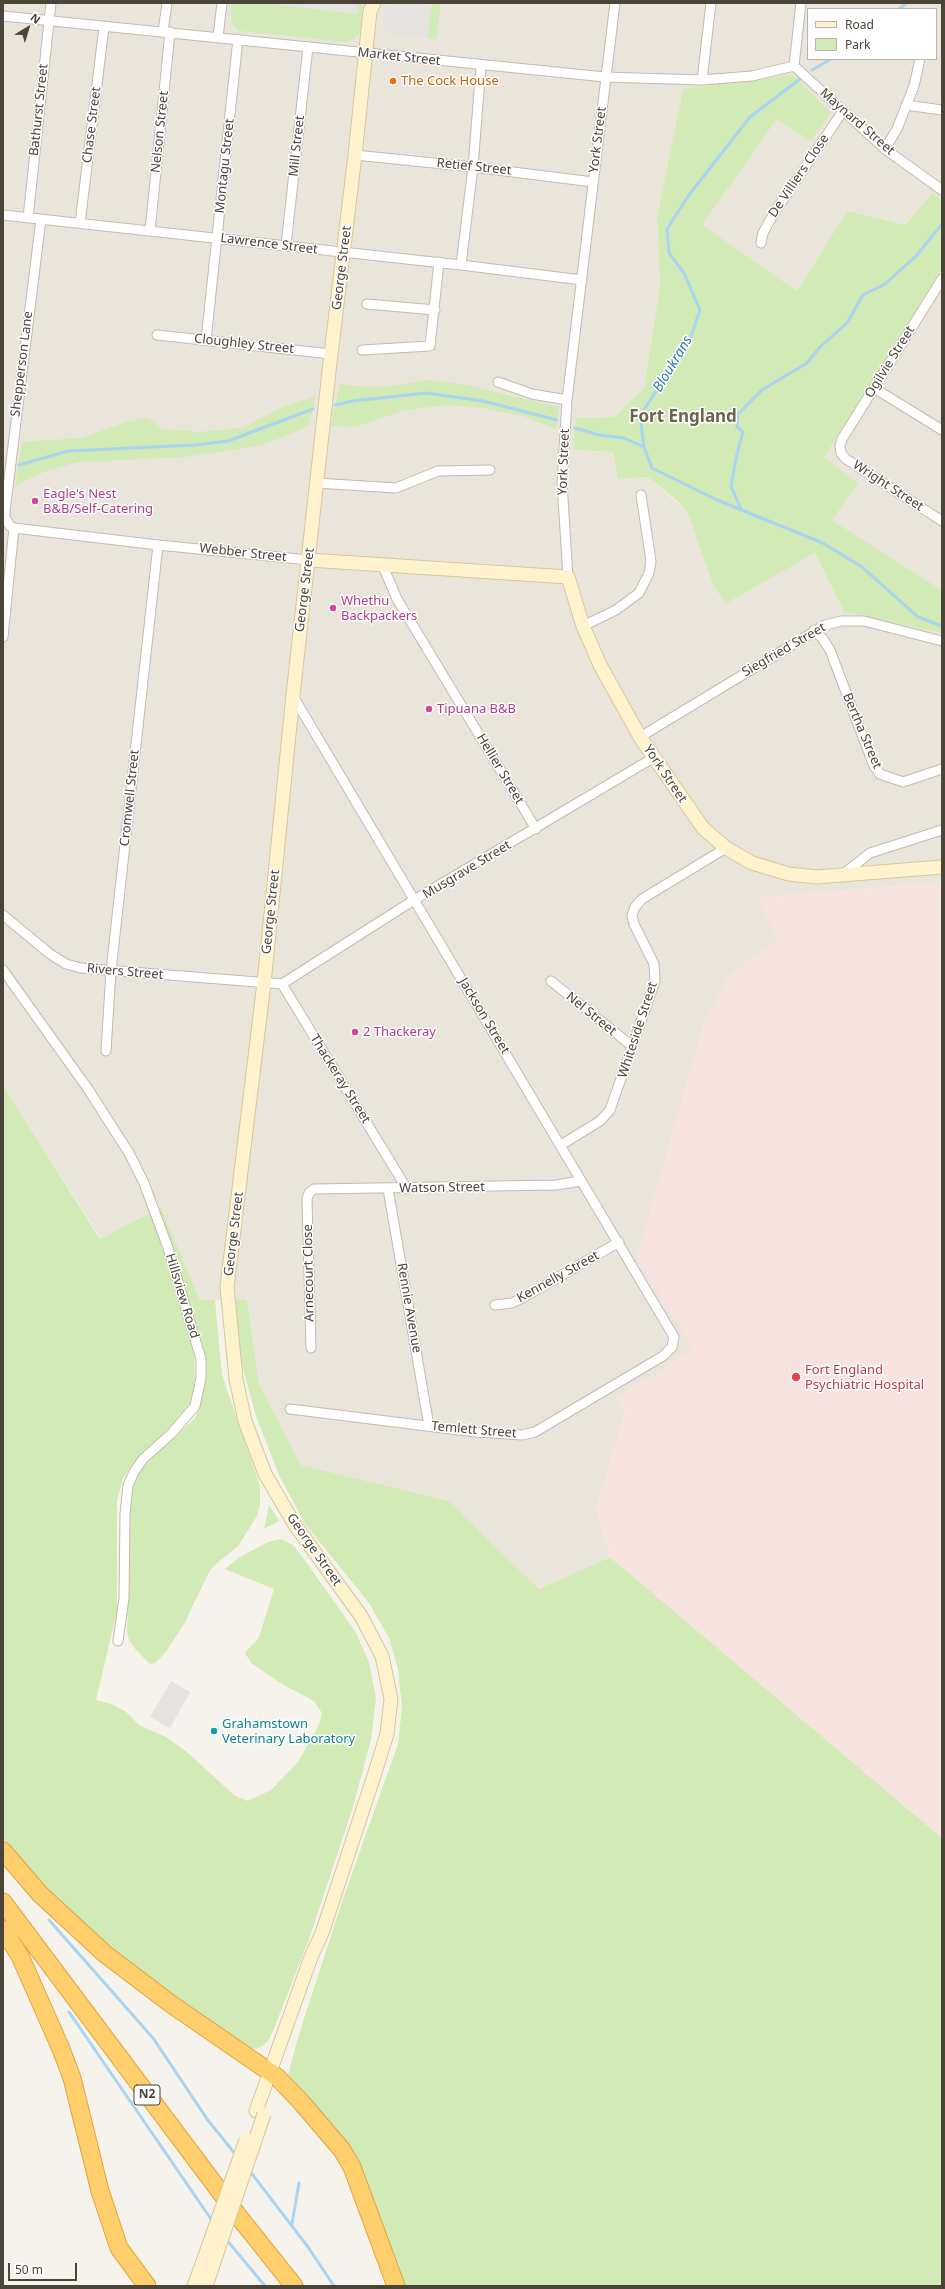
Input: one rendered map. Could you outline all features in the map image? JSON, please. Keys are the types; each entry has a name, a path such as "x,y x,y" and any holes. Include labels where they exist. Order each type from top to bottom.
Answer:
{"highway":[{"path":"3,1851 40,1894 105,1954 171,2004 274,2074 332,2137 352,2167 396,2286"},
{"name":"N2","path":"3,1902 239,2217 294,2286"},
{"path":"3,1929 20,1956 62,2049 72,2078 100,2191 119,2248 147,2286"}],"main road":[{"name":"George Street","path":"210,2258 274,2074 311,1957 322,1933 372,1782 386,1734 391,1699 382,1656 361,1616 295,1525 265,1474 245,1421 236,1379 227,1287 264,982 292,695 309,560 316,483 344,252 370,11 374,3"},
{"name":"Webber Street","path":"309,560 568,578"},
{"name":"York Street","path":"568,578 583,626 600,665 640,737 653,758 703,828 726,848 752,863 789,874 816,877 942,867"},
{"path":"194,2286 210,2258"},
{"path":"206,2286 210,2258"}],"street":[{"name":"Bathurst Street","path":"28,218 51,3"},
{"name":"Nelson Street","path":"150,231 167,32 167,3"},
{"path":"218,37 222,3"},
{"name":"York Street","path":"568,578 562,483 567,400 615,3"},
{"path":"702,80 711,3"},
{"path":"794,66 801,3"},
{"name":"Market Street","path":"3,16 308,46 366,54 481,66 606,77 702,80 752,76 794,66"},
{"name":"Chase Street","path":"80,223 104,27"},
{"name":"Montagu Street","path":"206,340 238,39"},
{"name":"Mill Street","path":"286,245 308,46"},
{"path":"885,149 897,129 914,86 920,60"},
{"path":"461,265 473,167 481,66"},
{"name":"Maynard Street","path":"794,66 885,149 942,190"},
{"path":"906,105 942,110"},
{"name":"De Villiers Close","path":"761,243 763,233 774,213 843,111"},
{"name":"Retief Street","path":"355,155 473,167 593,182"},
{"name":"Lawrence Street","path":"3,215 439,262 582,280"},
{"name":"Shepperson Lane","path":"14,528 7,522 5,511 40,219"},
{"path":"362,350 428,347 431,344 439,262"},
{"name":"Ogilvie Street","path":"840,446 842,439 942,279"},
{"path":"367,304 434,310"},
{"name":"Cloughley Street","path":"157,335 331,354"},
{"path":"498,382 532,394 567,400"},
{"path":"874,388 942,430"},
{"name":"Wright Street","path":"840,446 841,453 846,459 942,521"},
{"path":"316,483 396,488 438,471 490,470"},
{"path":"583,626 616,610 639,592 650,573 650,561 641,495"},
{"path":"3,637 14,528"},
{"name":"Webber Street","path":"14,528 158,545 309,560"},
{"name":"Cromwell Street","path":"106,1051 111,971 158,545"},
{"name":"Hellier Street","path":"382,564 397,599 536,829"},
{"name":"Siegfried Street","path":"640,737 814,630 825,625 842,621 864,621 942,641"},
{"name":"Bertha Street","path":"814,630 823,639 830,650 874,766 880,774 903,782 942,769"},
{"name":"Jackson Street","path":"292,695 619,1242 674,1337"},
{"name":"Musgrave Street","path":"282,984 414,900 536,829 653,758"},
{"path":"842,876 870,854 942,830"},
{"name":"Whiteside Street","path":"561,1145 600,1121 610,1110 615,1100 656,974 654,964 634,924 632,915 635,907 642,899 726,848"},
{"name":"Rivers Street","path":"3,915 50,954 66,964 81,968 264,982"},
{"name":"Hillsview Road","path":"3,970 88,1089 129,1153 144,1183 168,1248 200,1359 201,1378 195,1406 172,1433 143,1459 134,1472 128,1485 125,1514 124,1598 118,1641"},
{"name":"Nel Street","path":"551,981 632,1046"},
{"path":"264,982 282,984"},
{"name":"Thackeray Street","path":"282,984 407,1189"},
{"name":"Watson Street","path":"307,1199 309,1192 322,1188 407,1189 556,1185 581,1180"},
{"name":"Rennie Avenue","path":"388,1189 429,1426"},
{"name":"Arnecourt Close","path":"307,1199 311,1348"},
{"name":"Kennelly Street","path":"495,1305 512,1303 519,1300 619,1242"},
{"name":"Temlett Street","path":"290,1409 510,1435 535,1432 663,1356 672,1347 674,1337"}],"shaded area":[{"path":"3,3 942,3 942,201 932,193 905,225 847,211 797,291 701,225 777,119 831,112 724,85 683,89 657,217 660,285 644,388 614,417 576,418 573,450 613,452 618,479 648,477 687,511 713,585 724,603 815,553 844,612 942,633 942,882 758,898 779,939 637,1257 694,1350 616,1398 625,1413 597,1507 610,1557 539,1589 449,1501 301,1465 259,1384 247,1300 200,1300 161,1207 101,1239 3,1085"},
{"path":"264,3 362,3 358,5 357,14"},
{"path":"391,3 432,3 427,38 388,34 383,25 384,12"},
{"path":"942,268 942,590 832,520 824,458"},
{"name":"Fort England Psychiatric Hospital","path":"942,882 942,1838 610,1557 597,1507 625,1413 616,1398 694,1350 637,1258 704,1022 729,975 779,939 758,898"},
{"path":"171,1681 190,1692 170,1728 150,1717"}],"green space":[{"path":"232,3 264,3 357,14 358,5 362,4 361,30 358,36 348,42 240,31 235,28 231,22"},
{"path":"432,3 441,3 436,39 427,38"},
{"path":"792,75 831,113 811,141 777,119 702,225 797,291 847,211 905,225 932,193 942,201 942,268 824,458 858,483 832,520 942,590 942,633 844,612 815,553 725,604 713,585 687,511 648,477 618,479 613,452 573,450 576,418 614,417 644,388 660,285 657,217 683,89"},
{"path":"426,380 463,384 559,407 556,429 526,417 483,408 448,405 405,410 355,427 331,426 340,384 367,387 393,386"},
{"path":"316,396 309,425 291,434 261,445 185,457 79,462 46,471 15,486 22,442 81,438 130,421 148,418 162,429 199,432 243,428 276,410"},
{"path":"3,1085 100,1239 152,1212 194,1351 195,1382 191,1400 184,1413 133,1463 123,1479 117,1500 117,1611 96,1700 111,1704 125,1711 139,1725 166,1737 187,1752 234,1795 248,1801 271,1790 298,1762 319,1725 322,1713 314,1701 282,1684 251,1663 245,1653 259,1637 274,1589 225,1569 238,1558 268,1542 281,1539 293,1545 304,1559 355,1631 369,1662 376,1698 371,1740 352,1810 308,1942 273,2031 268,2041 261,2047 254,2049 241,2044 207,2022 99,1940 45,1891 3,1844"},
{"path":"161,1207 200,1300 215,1300 222,1375 260,1486 260,1505 257,1516 238,1546 210,1570 185,1622 166,1652 155,1663 150,1664 136,1650 129,1640 127,1631 131,1493 137,1475 150,1460 195,1418 199,1407 205,1377 158,1209"},
{"path":"234,1300 247,1300 259,1384 301,1465 449,1501 539,1589 610,1557 942,1838 942,2286 401,2286 372,2205 288,2074 300,2031 343,1899 398,1744 402,1707 398,1669 389,1638 369,1603 305,1524 279,1475 256,1416 241,1361"},
{"path":"269,1505 279,1521 264,1529"}],"waterway":[{"name":"Bloukrans","path":"900,8 907,3"},
{"name":"Bloukrans","path":"812,70 829,60"},
{"name":"Bloukrans","path":"800,79 750,117 689,195 667,229 669,253 684,273 700,310 690,339 640,416 644,447 652,468 717,500 823,543 862,567 918,617 942,626"},
{"path":"741,509 731,486 743,432 737,427 738,414 762,390 807,363 820,347 847,323 863,295 885,284 916,256 942,224"},
{"path":"335,405 353,401 426,393 483,401 557,420"},
{"path":"19,465 68,451 195,445 228,441 313,409"},
{"path":"575,428 599,435 624,438 644,447"},
{"path":"49,1920 153,2038 207,2119 236,2155"},
{"path":"69,2012 213,2222"},
{"path":"249,2170 308,2247 334,2286"},
{"path":"292,2224 299,2183"},
{"path":"226,2239 265,2286"}],"place":[{"name":"The Cock House","path":"393,81"},
{"name":"Eagle's Nest B&B/Self-Catering","path":"35,501"},
{"name":"Whethu Backpackers","path":"333,608"},
{"name":"Tipuana B&B","path":"429,709"},
{"name":"2 Thackeray","path":"355,1032"},
{"name":"Fort England Psychiatric Hospital","path":"796,1377"},
{"name":"Grahamstown Veterinary Laboratory","path":"214,1731"}],"district":[{"name":"Fort England","path":"683,417"}]}
